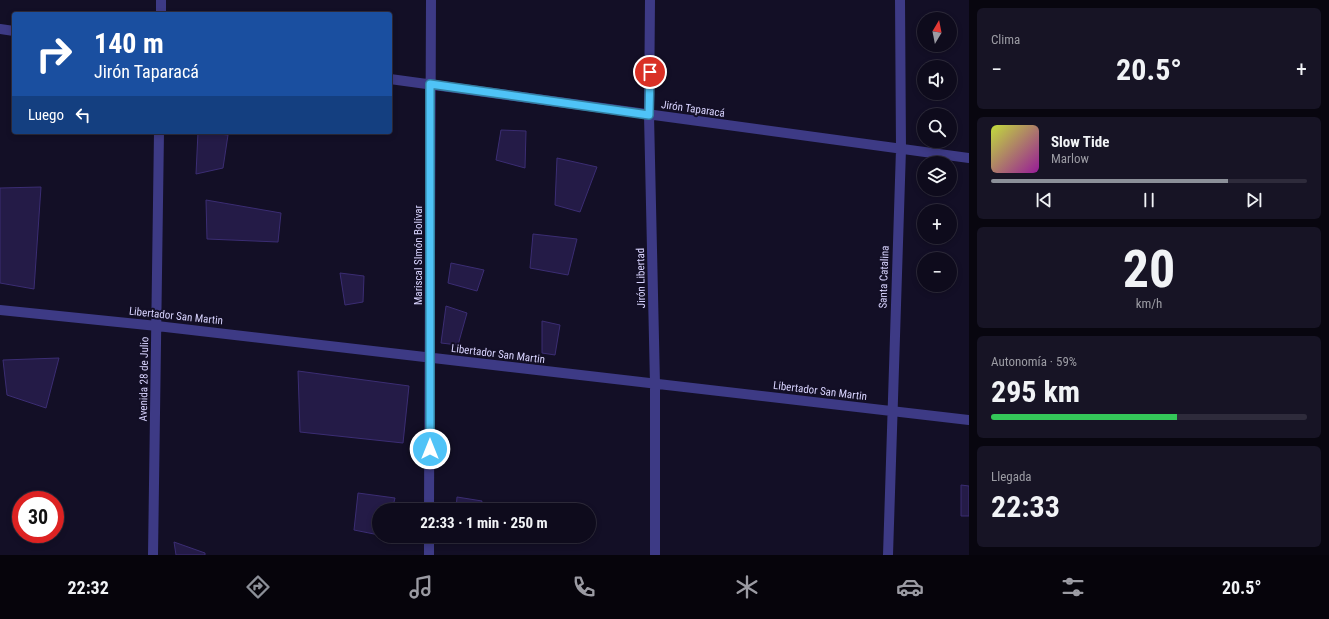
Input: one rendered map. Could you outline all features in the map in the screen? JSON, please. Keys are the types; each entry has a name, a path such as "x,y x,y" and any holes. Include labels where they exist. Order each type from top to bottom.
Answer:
{"street":[{"path":"161,0 161,12"},
{"name":"Mariscal SImón Bolívar","path":"430,503 431,0"},
{"name":"Jirón Libertad","path":"650,0 649,115 655,384 655,555"},
{"name":"Santa Catalina","path":"888,555 901,149 900,0"},
{"path":"0,29 12,31"},
{"name":"Jirón Taparacá","path":"392,79 969,158"},
{"name":"Avenida 28 de Julio","path":"153,555 159,134"},
{"name":"Libertador San Martin","path":"0,310 157,326 969,420"},
{"path":"429,555 430,543"}],"building":[{"path":"501,130 526,131 525,168 496,160"},
{"path":"198,134 228,135 223,168 196,174"},
{"path":"557,158 597,167 580,212 555,205"},
{"path":"41,187 34,289 0,283 0,188"},
{"path":"206,200 281,213 278,242 207,239"},
{"path":"533,234 577,239 568,275 530,268"},
{"path":"451,263 484,270 477,291 448,283"},
{"path":"340,273 364,276 363,302 345,305"},
{"path":"446,306 467,313 458,345 441,343"},
{"path":"542,321 560,325 555,355 542,353"},
{"path":"59,358 46,408 7,395 3,360"},
{"path":"298,371 409,386 403,443 300,432"},
{"path":"961,485 969,486 969,516 961,516"},
{"path":"358,493 395,498 394,503 372,503 372,534 354,530"},
{"path":"457,497 482,501 482,503 457,503"},
{"path":"174,542 205,553 205,555 176,555"}],"route":[{"path":"430,449 430,84 649,115 650,72"}]}
